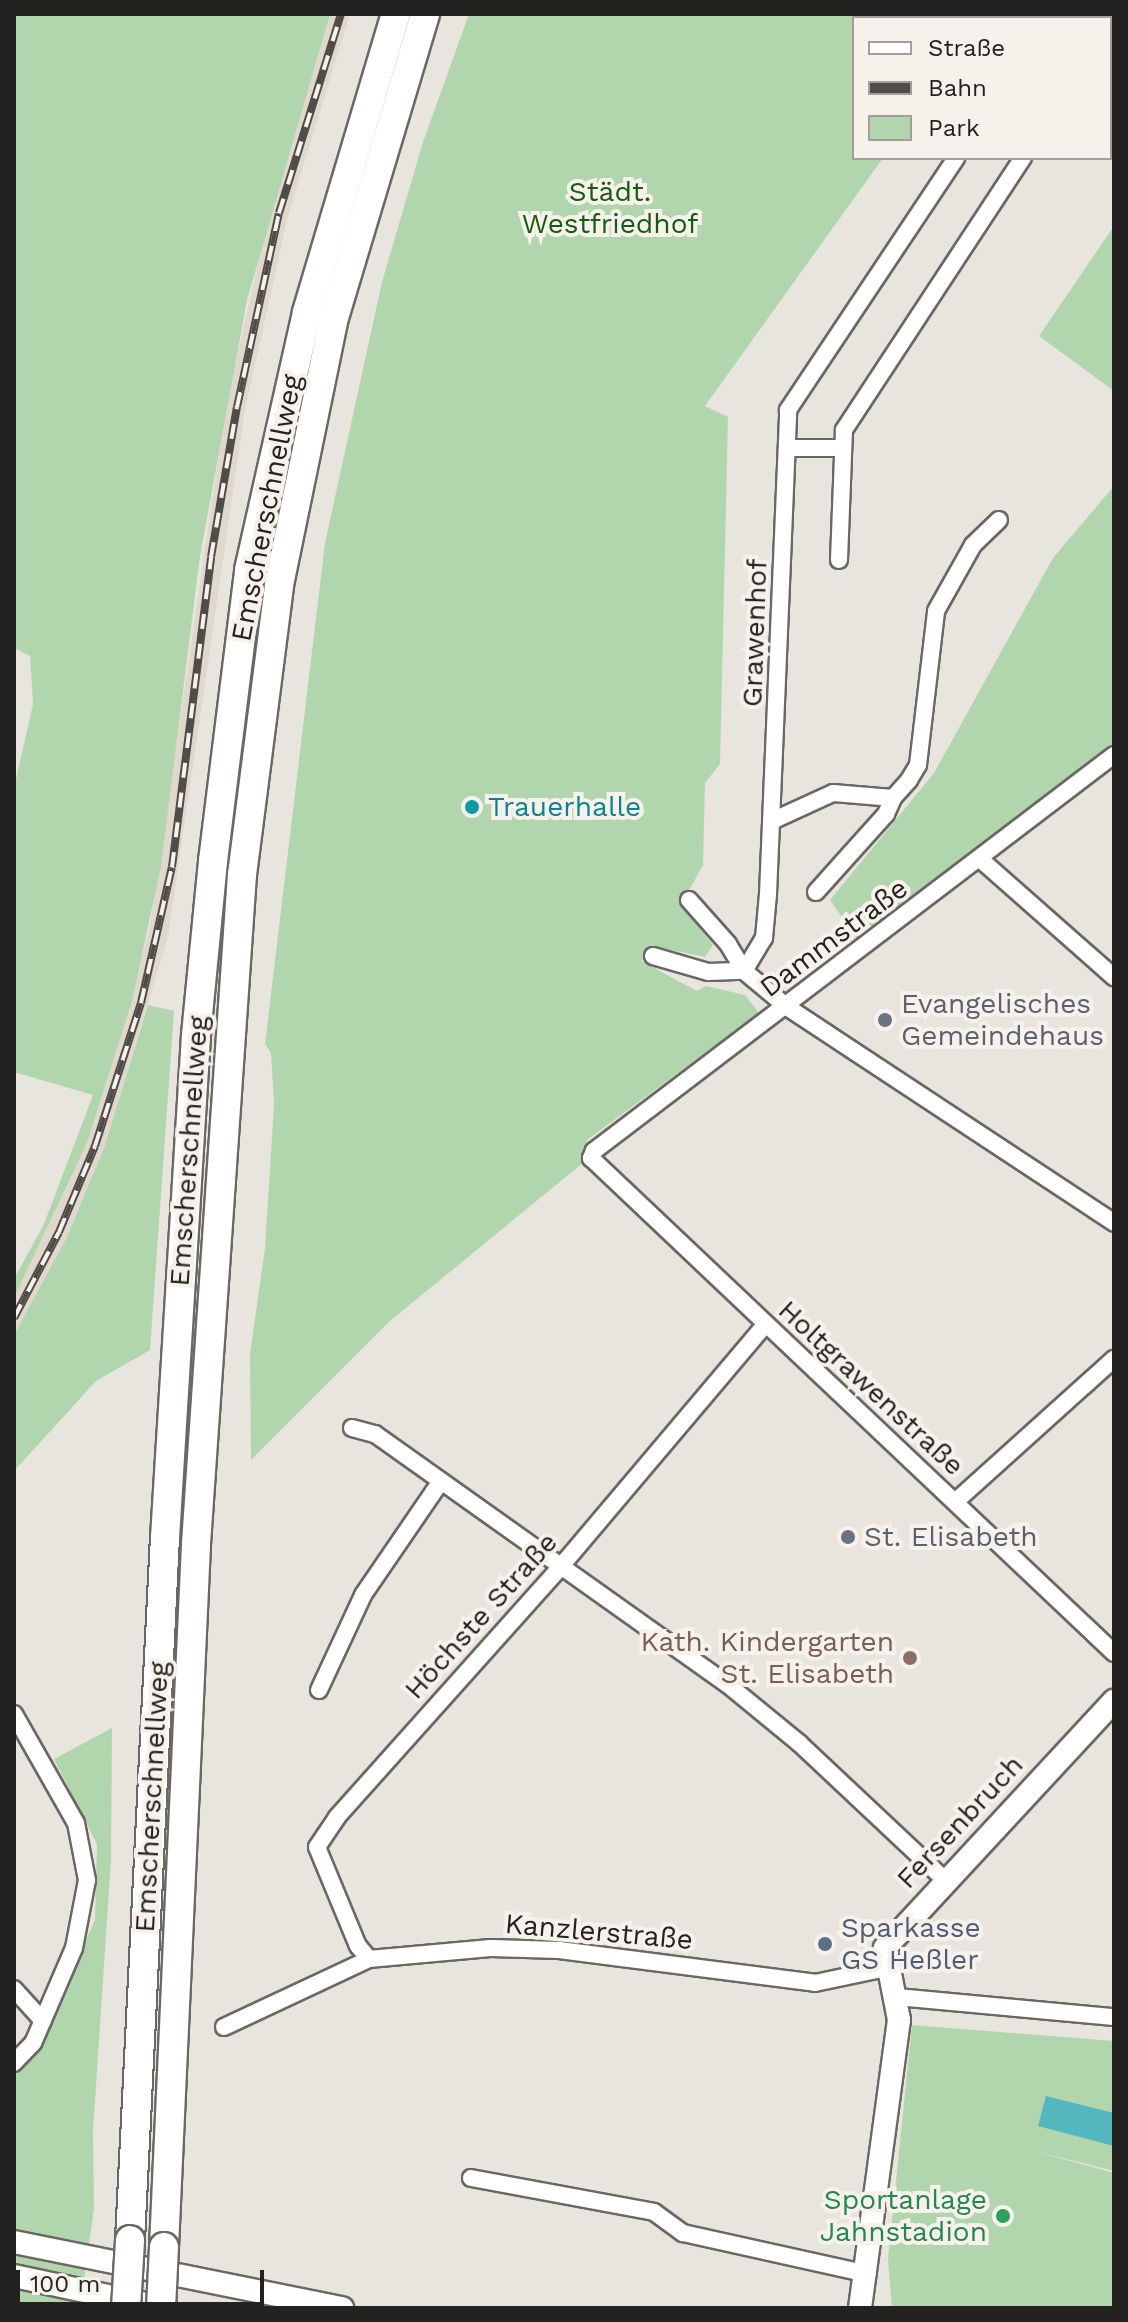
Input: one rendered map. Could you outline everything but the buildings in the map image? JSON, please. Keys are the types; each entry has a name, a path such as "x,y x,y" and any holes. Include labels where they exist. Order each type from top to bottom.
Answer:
{"highway":[{"name":"Emscherschnellweg","path":"126,2308 165,1538 196,1035 213,861 249,570 307,312 396,14"},
{"name":"Emscherschnellweg","path":"163,2308 196,1544 242,875 279,585 330,336 378,159 425,14"}],"street":[{"name":"Grawenhof","path":"744,971 764,938 774,820 788,410 955,160"},
{"path":"839,560 844,430 1022,160"},
{"path":"789,448 841,448"},
{"path":"816,892 886,814 893,798 918,765 936,611 973,545 999,520"},
{"name":"Dammstraße","path":"592,1163 594,1151 1112,760"},
{"path":"774,820 833,793 893,798"},
{"path":"980,859 1114,977"},
{"path":"689,900 728,944 744,971 787,1007 1114,1223"},
{"path":"653,956 708,972 744,971"},
{"name":"Holtgrawenstraße","path":"592,1163 1114,1653"},
{"name":"Höchste Straße","path":"369,1959 358,1946 317,1847 337,1817 562,1565 765,1325"},
{"path":"955,1502 1114,1359"},
{"path":"352,1428 375,1434 562,1565 799,1743 946,1881"},
{"path":"319,1690 363,1595 441,1481"},
{"name":"Fersenbruch","path":"886,1968 889,1942 1114,1701"},
{"path":"14,1714 76,1823 86,1859 74,1948 43,2021 14,2063"},
{"name":"Kanzlerstraße","path":"224,2027 369,1959 524,1947 815,1983 886,1968"},
{"path":"860,2308 868,2274 899,2020 897,1997 886,1968"},
{"path":"14,1989 43,2021"},
{"path":"897,1997 1114,2017"},
{"path":"471,2178 654,2212 683,2233 868,2274"},
{"path":"14,2242 342,2308"},
{"path":"868,2274 872,2308"},
{"path":"14,2276 163,2308"}],"shaded area":[{"path":"330,14 350,14 288,216 245,410 168,937 104,1148 67,1237 14,1335 14,1298 87,1143 149,932 226,405 270,211"}],"green space":[{"path":"14,14 330,14 247,300 200,556 161,866 132,1001 87,1143 14,1298 14,1279 44,1224 93,1095 14,1072 14,788 33,704 30,656 14,648"},
{"name":"Städt. Westfriedhof","path":"469,14 982,14 852,16 852,160 882,160 705,406 728,417 720,764 705,783 703,865 681,905 713,945 705,957 652,946 641,961 697,991 706,986 745,995 759,1013 587,1140 584,1162 390,1321 251,1460 250,1354 265,1248 274,1104 271,1053 265,1044 325,543 382,282 423,142"},
{"path":"1114,226 1114,391 1039,336"},
{"path":"1114,486 1114,747 860,943 830,900 934,773 1053,558"},
{"path":"148,1005 174,1011 150,1350 96,1381 14,1471 14,1335 67,1237 104,1148"},
{"path":"112,1728 111,1860 93,2131 94,2209 80,2308 14,2308 14,2072 39,2044 95,1920 97,1844 54,1759"},
{"name":"Sportanlage Jahnstadion","path":"912,2025 1114,2041 1114,2171 1027,2149 1114,2173 1114,2308 892,2308 888,2259"}],"water":[{"path":"1046,2096 1114,2113 1114,2146 1038,2126"}],"railway":[{"path":"14,1318 59,1232 95,1146 141,1003 172,867 211,557 237,407 279,213 341,14"}],"place":[{"name":"Trauerhalle","path":"472,807"},
{"name":"Evangelisches Gemeindehaus","path":"885,1020"},
{"name":"St. Elisabeth","path":"848,1537"},
{"name":"Kath. Kindergarten St. Elisabeth","path":"910,1658"},
{"name":"Sparkasse GS Heßler","path":"825,1944"},
{"name":"Sportanlage Jahnstadion","path":"1003,2216"}]}
